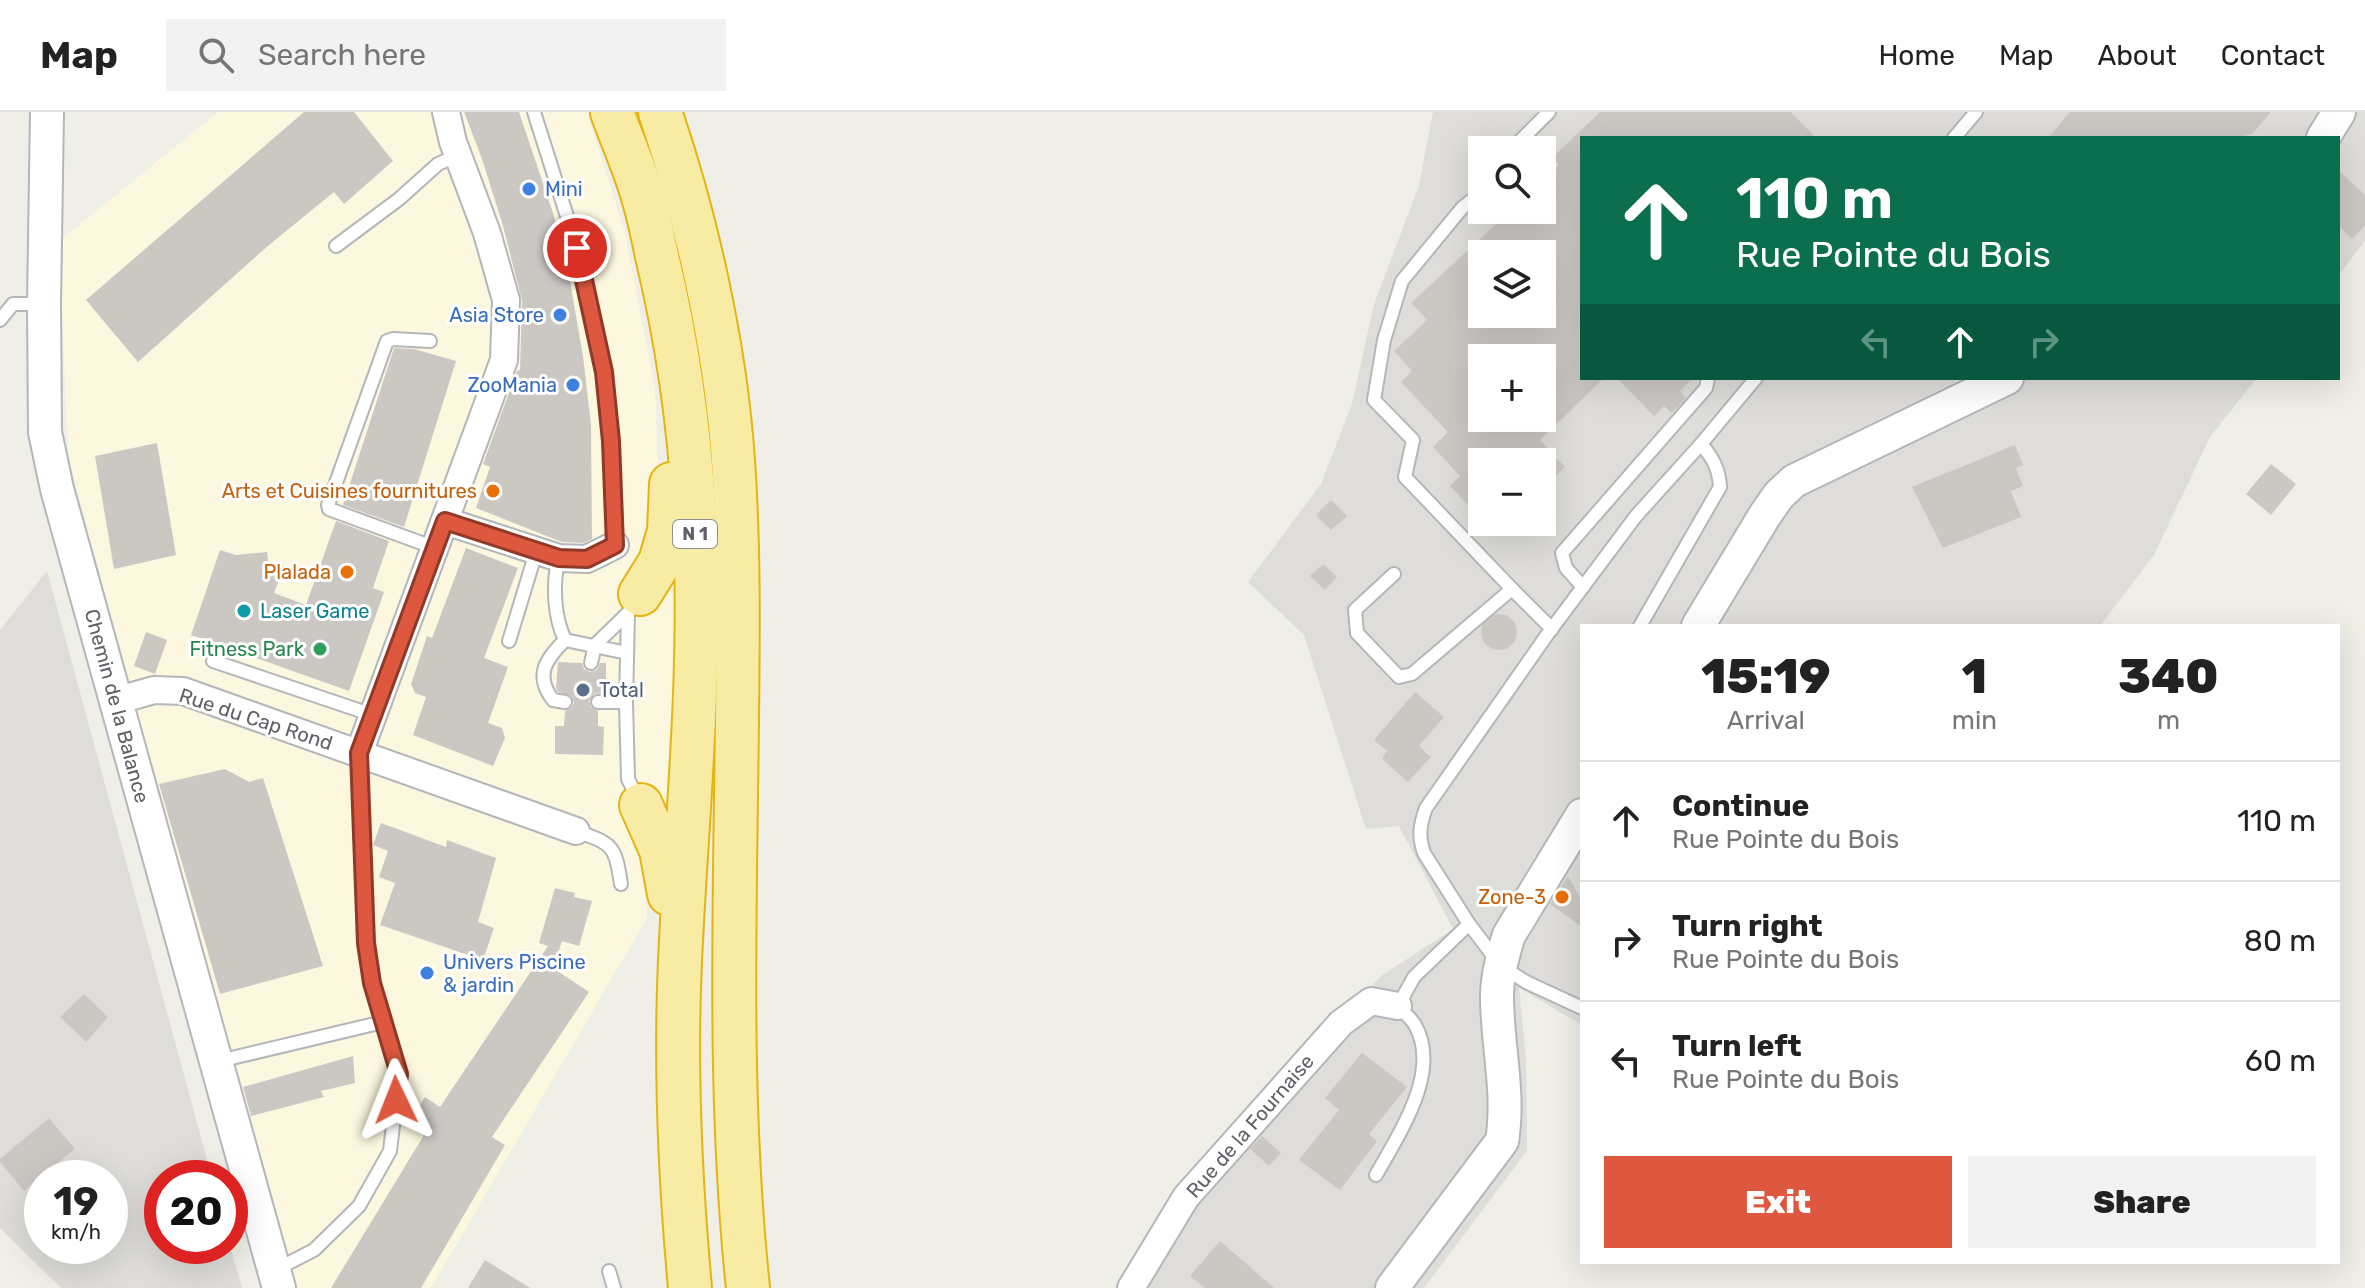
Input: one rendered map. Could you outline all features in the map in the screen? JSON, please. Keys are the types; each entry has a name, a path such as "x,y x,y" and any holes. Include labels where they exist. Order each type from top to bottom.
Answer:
{"highway":[{"path":"598,112 630,213 654,321 666,396 672,466 669,531 660,562 634,604"},
{"name":"N 1","path":"612,112 644,198 668,303 685,413 693,496 696,564 694,698 680,965 678,1115 690,1288"},
{"name":"N 1","path":"660,112 688,204 706,283 723,373 733,459 738,619 734,1052 748,1288"},
{"path":"641,805 661,850 680,965"}],"street":[{"name":"Chemin de la Balance","path":"47,112 45,432 57,489 115,701 277,1279"},
{"path":"359,753 504,360 506,300 487,233 453,142 446,112"},
{"path":"2324,136 2339,112"},
{"path":"1699,624 1765,515 1794,481 2003,380"},
{"path":"445,521 548,555 587,559 615,545"},
{"name":"Rue du Cap Rond","path":"115,701 154,690 183,691 576,831"},
{"path":"1392,1288 1502,1141 1506,1117 1497,995 1501,966 1509,935 1580,818"},
{"name":"Rue de la Fournaise","path":"1131,1288 1186,1197 1341,1023 1371,1001 1398,1006"}],"lane":[{"path":"534,112 577,248 604,372 611,441 615,545"},
{"path":"1525,136 1549,112"},
{"path":"1956,136 1976,112"},
{"path":"336,246 399,199 438,164 458,154"},
{"path":"1468,203 1402,281 1384,340 1374,400 1413,440 1405,477 1552,629"},
{"path":"0,320 13,304 44,304"},
{"path":"430,341 387,341 328,505 329,509 435,548"},
{"path":"1583,587 1566,568 1562,553 1706,388 1708,380"},
{"path":"1580,1007 1526,982 1501,966 1469,924 1424,853 1419,825 1426,808 1636,516 1754,380"},
{"path":"1641,624 1720,487 1713,458 1701,444"},
{"path":"548,555 560,629 565,640"},
{"path":"509,641 548,555"},
{"path":"1394,574 1355,610 1357,633 1399,677 1412,674 1512,589"},
{"path":"591,663 595,645 634,604"},
{"path":"634,604 627,653 628,779 641,805"},
{"path":"565,640 627,653"},
{"path":"565,640 548,658 544,688 553,700 565,702"},
{"path":"213,661 374,715"},
{"path":"598,702 626,702"},
{"path":"277,1279 314,1250 359,1206 390,1151 399,1074 372,983 366,943 359,753"},
{"path":"576,831 606,842 617,858 621,884"},
{"path":"1376,1175 1412,1110 1421,1079 1423,1048 1414,1024 1398,1006 1414,977 1469,924"},
{"path":"215,1061 383,1022"},
{"path":"609,1271 614,1288"}],"shaded area":[{"path":"218,112 587,112 625,233 655,389 658,462 681,559 673,822 645,843 647,918 431,1288 294,1288 68,457 59,241"},
{"path":"1433,112 2365,112 2365,241 2340,273 2340,136 1580,136 1580,380 2255,380 2210,437 2154,555 2102,624 1580,624 1580,1024 1519,988 1526,1058 1527,1151 1424,1288 1125,1288 1131,1283 1163,1208 1381,976 1453,929 1399,826 1366,829 1304,635 1248,582 1321,484 1352,404 1374,304 1419,186"},
{"path":"47,571 207,1160 144,1160 144,1264 235,1264 242,1288 61,1288 37,1264 128,1264 128,1160 24,1160 24,1252 0,1228 0,630"}],"building":[{"path":"304,112 354,112 393,161 344,204 334,192 269,245 138,362 86,300"},
{"path":"464,112 519,112 553,213 570,281 591,425 592,539 584,543 562,542 476,508 490,467 483,464 517,371 520,370 522,301 503,226"},
{"path":"1600,112 1791,112 1814,136 1580,136 1580,380 1602,380 1556,424 1556,344 1468,344 1468,432 1548,432 1540,440 1547,448 1468,448 1468,505 1450,486 1460,476 1433,447 1448,432 1401,382 1412,371 1394,351 1427,320 1411,303 1468,250 1468,328 1556,328 1556,240 1479,240 1496,224 1556,224 1556,168 1559,165 1556,154"},
{"path":"2070,112 2271,112 2252,134 2244,136 2050,136"},
{"path":"2340,172 2365,195 2365,226 2352,239 2340,227"},
{"path":"394,348 414,349 456,361 404,527 343,505"},
{"path":"1619,380 1691,380 1680,391 1686,398 1672,413 1664,406 1654,416"},
{"path":"157,443 176,555 114,569 95,456"},
{"path":"2015,445 2023,465 2016,468 2023,486 2011,491 2021,517 1943,548 1912,487"},
{"path":"1556,457 1565,467 1556,476"},
{"path":"2271,464 2296,484 2271,515 2246,494"},
{"path":"1331,500 1347,516 1331,530 1316,515"},
{"path":"336,521 389,541 373,588 384,592 349,691 191,635 220,550 236,555 267,552 269,569 281,574 274,593 306,605"},
{"path":"466,548 518,568 484,658 508,667 488,723 502,728 505,738 493,766 413,735 426,697 415,693 411,684 427,636 432,638"},
{"path":"1323,564 1337,577 1325,590 1310,576"},
{"path":"1499,614 1512,619 1517,632 1512,645 1499,650 1486,645 1481,632 1486,619"},
{"path":"146,632 167,640 155,674 134,666"},
{"path":"558,662 582,663 584,669 590,672 597,670 600,663 606,663 606,693 594,694 589,701 591,707 598,711 598,726 604,727 603,755 555,754 555,726 564,726 565,711 574,703 571,696 558,692 556,688"},
{"path":"1415,692 1444,717 1419,746 1431,757 1408,782 1382,759 1387,751 1374,740"},
{"path":"225,769 249,782 263,778 323,966 220,994 159,784"},
{"path":"381,823 446,847 447,840 496,858 478,922 494,928 483,960 380,925 395,883 379,877 388,851 373,845"},
{"path":"1568,876 1580,897 1580,926 1550,904"},
{"path":"555,888 592,901 579,946 562,941 553,968 589,992 492,1137 505,1145 421,1288 331,1288 424,1135 408,1125 425,1097 440,1107 548,946 539,943"},
{"path":"84,994 108,1017 86,1042 60,1017"},
{"path":"1362,1053 1407,1087 1369,1134 1377,1141 1340,1190 1299,1160 1339,1110 1325,1098"},
{"path":"353,1056 355,1083 321,1091 324,1097 251,1116 243,1087"},
{"path":"49,1118 75,1149 62,1160 24,1160 24,1191 0,1159"},
{"path":"1262,1136 1281,1153 1269,1166 1250,1149"},
{"path":"1220,1241 1274,1288 1205,1288 1190,1276"},
{"path":"485,1260 530,1288 468,1288"}],"place":[{"name":"Mini","path":"529,189"},
{"name":"Asia Store","path":"560,315"},
{"name":"ZooMania","path":"573,385"},
{"name":"Arts et Cuisines fournitures","path":"493,491"},
{"name":"Plalada","path":"347,572"},
{"name":"Laser Game","path":"244,611"},
{"name":"Fitness Park","path":"320,649"},
{"name":"Total","path":"583,690"},
{"name":"Zone-3","path":"1562,897"},
{"name":"Univers Piscine & jardin","path":"427,973"}],"route":[{"path":"396,1100 399,1074 372,983 366,943 359,753 445,521 559,558 587,559 615,545 611,441 604,372 577,248"}]}
